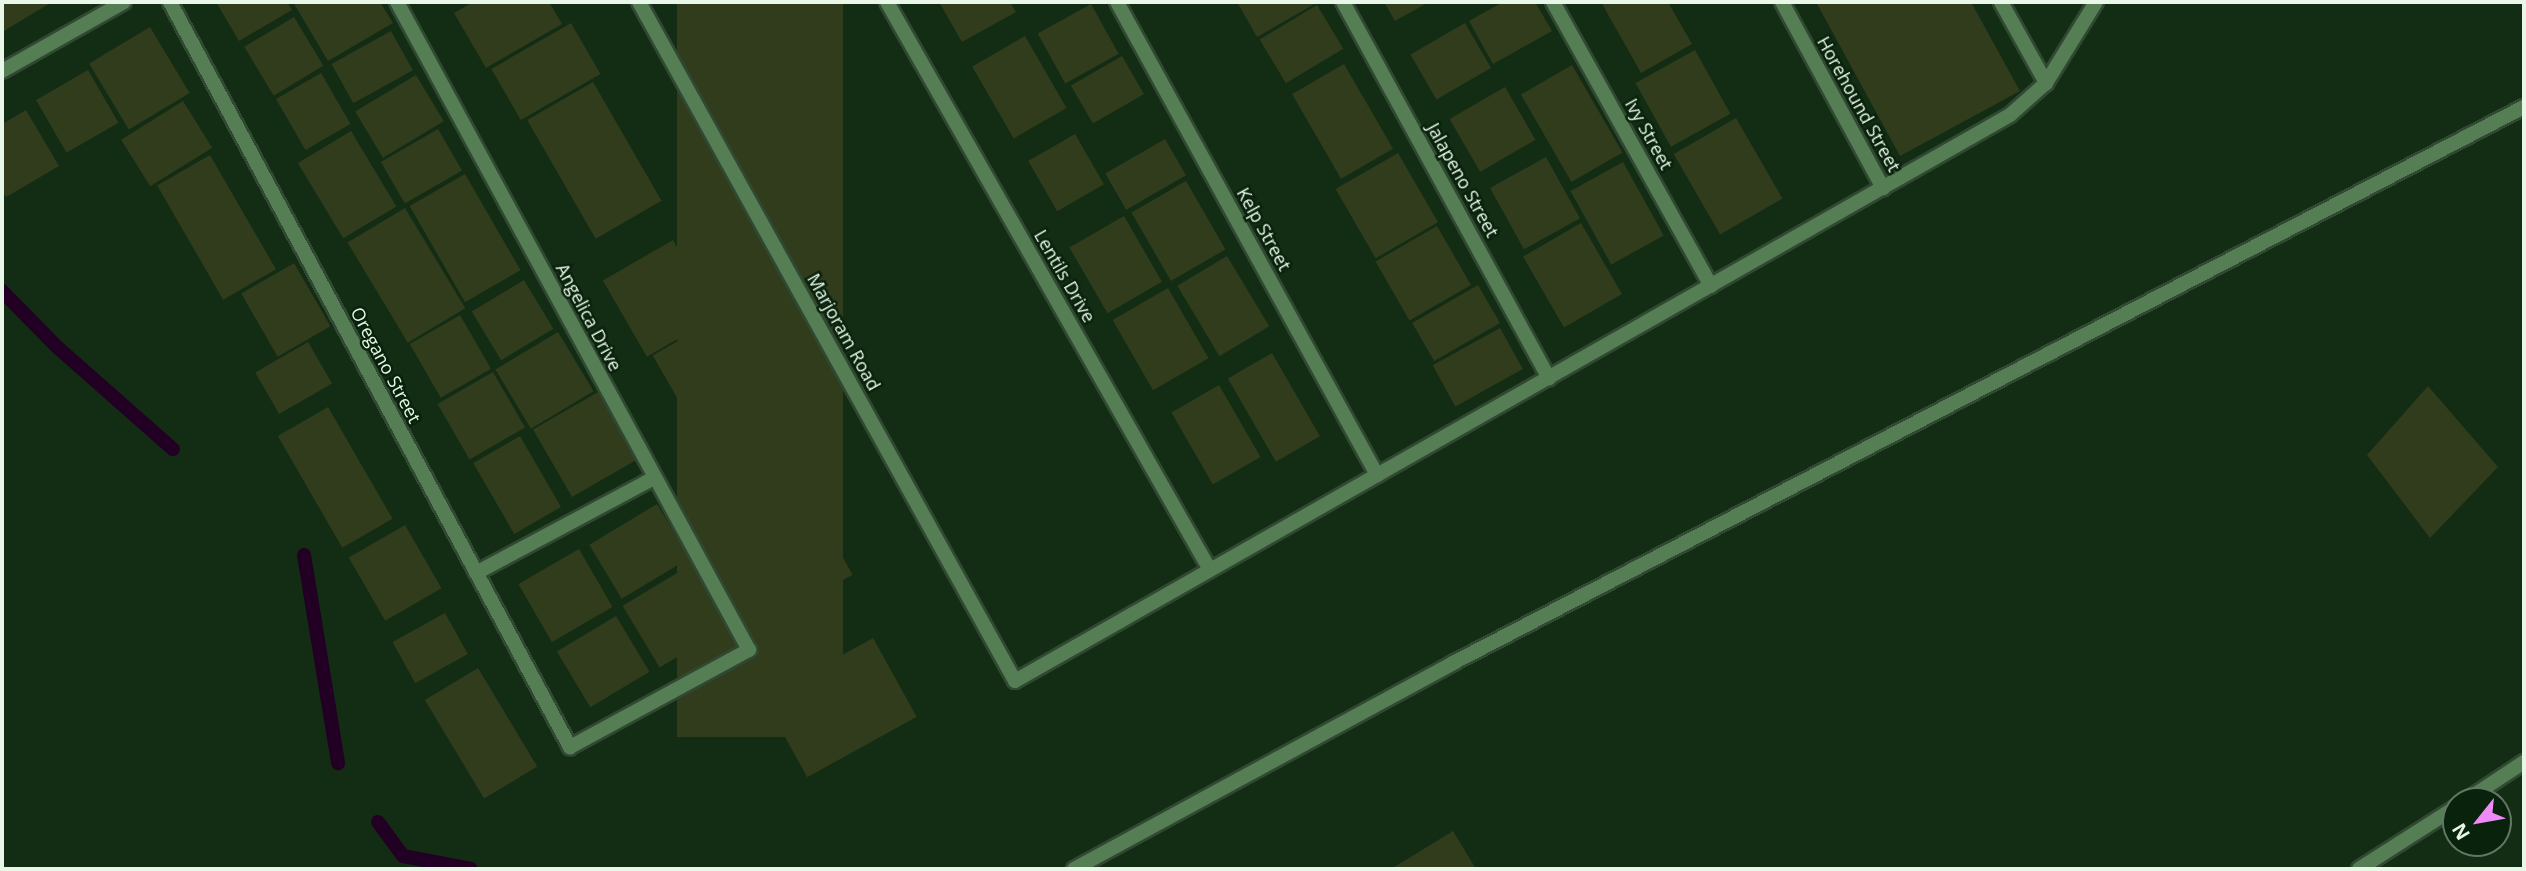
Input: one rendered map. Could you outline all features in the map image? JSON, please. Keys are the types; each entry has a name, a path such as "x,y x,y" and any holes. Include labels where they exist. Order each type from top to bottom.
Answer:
{"street":[{"path":"2,71 124,2"},
{"name":"Oregano Street","path":"170,2 570,747"},
{"name":"Angelica Drive","path":"397,2 750,650 570,747"},
{"name":"Marjoram Road","path":"639,2 1015,681 1210,570"},
{"name":"Lentils Drive","path":"887,2 1210,570"},
{"name":"Kelp Street","path":"1117,2 1377,475"},
{"name":"Jalapeno Street","path":"1343,2 1549,378"},
{"name":"Ivy Street","path":"1553,2 1711,286"},
{"name":"Horehound Street","path":"1782,2 1883,188"},
{"path":"2001,2 2046,83"},
{"path":"1210,570 2010,116 2046,83 2096,2"},
{"path":"1074,869 1453,663 2524,107"},
{"path":"476,573 654,478"},
{"path":"2486,787 2524,762"},
{"path":"2359,869 2442,816"}],"building":[{"path":"2,2 52,2 4,31"},
{"path":"216,2 287,2 292,10 239,41"},
{"path":"293,2 380,2 393,23 328,61"},
{"path":"473,2 549,2 562,24 486,68 454,13"},
{"path":"677,2 843,2 843,737 677,737"},
{"path":"939,2 1010,2 1016,12 962,42"},
{"path":"1237,2 1318,2 1257,37"},
{"path":"1384,2 1429,2 1395,21"},
{"path":"1503,2 1535,2 1552,31 1493,64 1469,21"},
{"path":"1601,2 1668,2 1692,44 1641,73"},
{"path":"1816,2 1971,2 2020,91 1900,156"},
{"path":"1091,4 1119,54 1065,83 1038,34"},
{"path":"1317,5 1343,49 1286,83 1260,40"},
{"path":"294,17 323,66 274,96 244,47"},
{"path":"571,23 600,74 521,120 491,69"},
{"path":"1465,23 1491,68 1436,100 1410,54"},
{"path":"150,27 190,93 129,130 89,64"},
{"path":"391,31 413,70 353,103 332,64"},
{"path":"1025,36 1066,108 1014,138 972,66"},
{"path":"1695,50 1730,114 1671,147 1636,83"},
{"path":"1122,56 1144,94 1093,124 1071,86"},
{"path":"1344,64 1393,149 1341,179 1292,94"},
{"path":"1572,65 1622,152 1571,182 1521,94"},
{"path":"88,70 118,123 67,153 36,100"},
{"path":"321,73 350,124 305,150 276,99"},
{"path":"416,75 444,121 383,158 355,112"},
{"path":"593,82 662,201 596,239 527,120"},
{"path":"1505,87 1536,140 1480,172 1450,119"},
{"path":"183,101 212,148 150,186 121,140"},
{"path":"26,110 59,166 6,197 2,190 2,124"},
{"path":"1736,118 1782,199 1720,235 1674,154"},
{"path":"438,129 462,171 405,204 381,162"},
{"path":"351,131 396,206 343,238 298,163"},
{"path":"1075,134 1104,184 1057,211 1028,161"},
{"path":"1165,139 1186,175 1126,210 1105,174"},
{"path":"1398,153 1438,222 1376,258 1336,189"},
{"path":"210,155 276,269 223,300 157,186"},
{"path":"1546,157 1580,218 1524,249 1490,188"},
{"path":"1623,162 1664,235 1611,265 1571,191"},
{"path":"465,174 520,270 465,302 410,206"},
{"path":"1186,181 1226,249 1171,281 1131,212"},
{"path":"405,208 465,308 408,343 348,243"},
{"path":"1124,216 1162,282 1107,313 1069,248"},
{"path":"1581,223 1622,294 1564,328 1523,256"},
{"path":"1437,226 1471,285 1410,320 1376,262"},
{"path":"673,240 717,316 647,357 603,280"},
{"path":"1227,256 1269,326 1220,356 1177,286"},
{"path":"294,263 330,326 278,357 241,294"},
{"path":"524,280 553,329 501,360 472,311"},
{"path":"1478,285 1500,323 1434,361 1412,323"},
{"path":"1168,288 1208,358 1153,390 1113,320"},
{"path":"460,315 491,369 441,398 410,344"},
{"path":"709,323 750,395 694,427 653,356"},
{"path":"1500,328 1523,369 1455,406 1433,365"},
{"path":"558,332 594,391 531,429 495,370"},
{"path":"308,342 332,384 279,414 255,372"},
{"path":"1272,353 1320,436 1276,462 1228,378"},
{"path":"493,372 525,427 470,459 438,404"},
{"path":"1219,385 1260,457 1213,484 1171,412"},
{"path":"2428,386 2498,467 2430,538 2367,455"},
{"path":"598,392 637,460 572,497 533,430"},
{"path":"752,399 786,459 728,492 694,433"},
{"path":"328,407 392,519 342,548 278,436"},
{"path":"520,436 561,507 514,534 473,463"},
{"path":"790,462 853,575 792,608 730,495"},
{"path":"657,504 689,558 622,599 589,545"},
{"path":"405,525 442,588 385,621 349,558"},
{"path":"579,549 612,607 552,642 518,584"},
{"path":"692,564 729,626 660,667 623,606"},
{"path":"445,613 468,654 415,683 393,642"},
{"path":"616,616 649,672 590,707 557,652"},
{"path":"873,638 917,717 807,777 764,699"},
{"path":"478,668 537,767 484,799 425,700"},
{"path":"1453,831 1476,869 1391,869"}],"waterway":[{"path":"2,291 56,346 173,449"},
{"path":"304,555 338,763"},
{"path":"378,822 403,856 471,869"}]}
